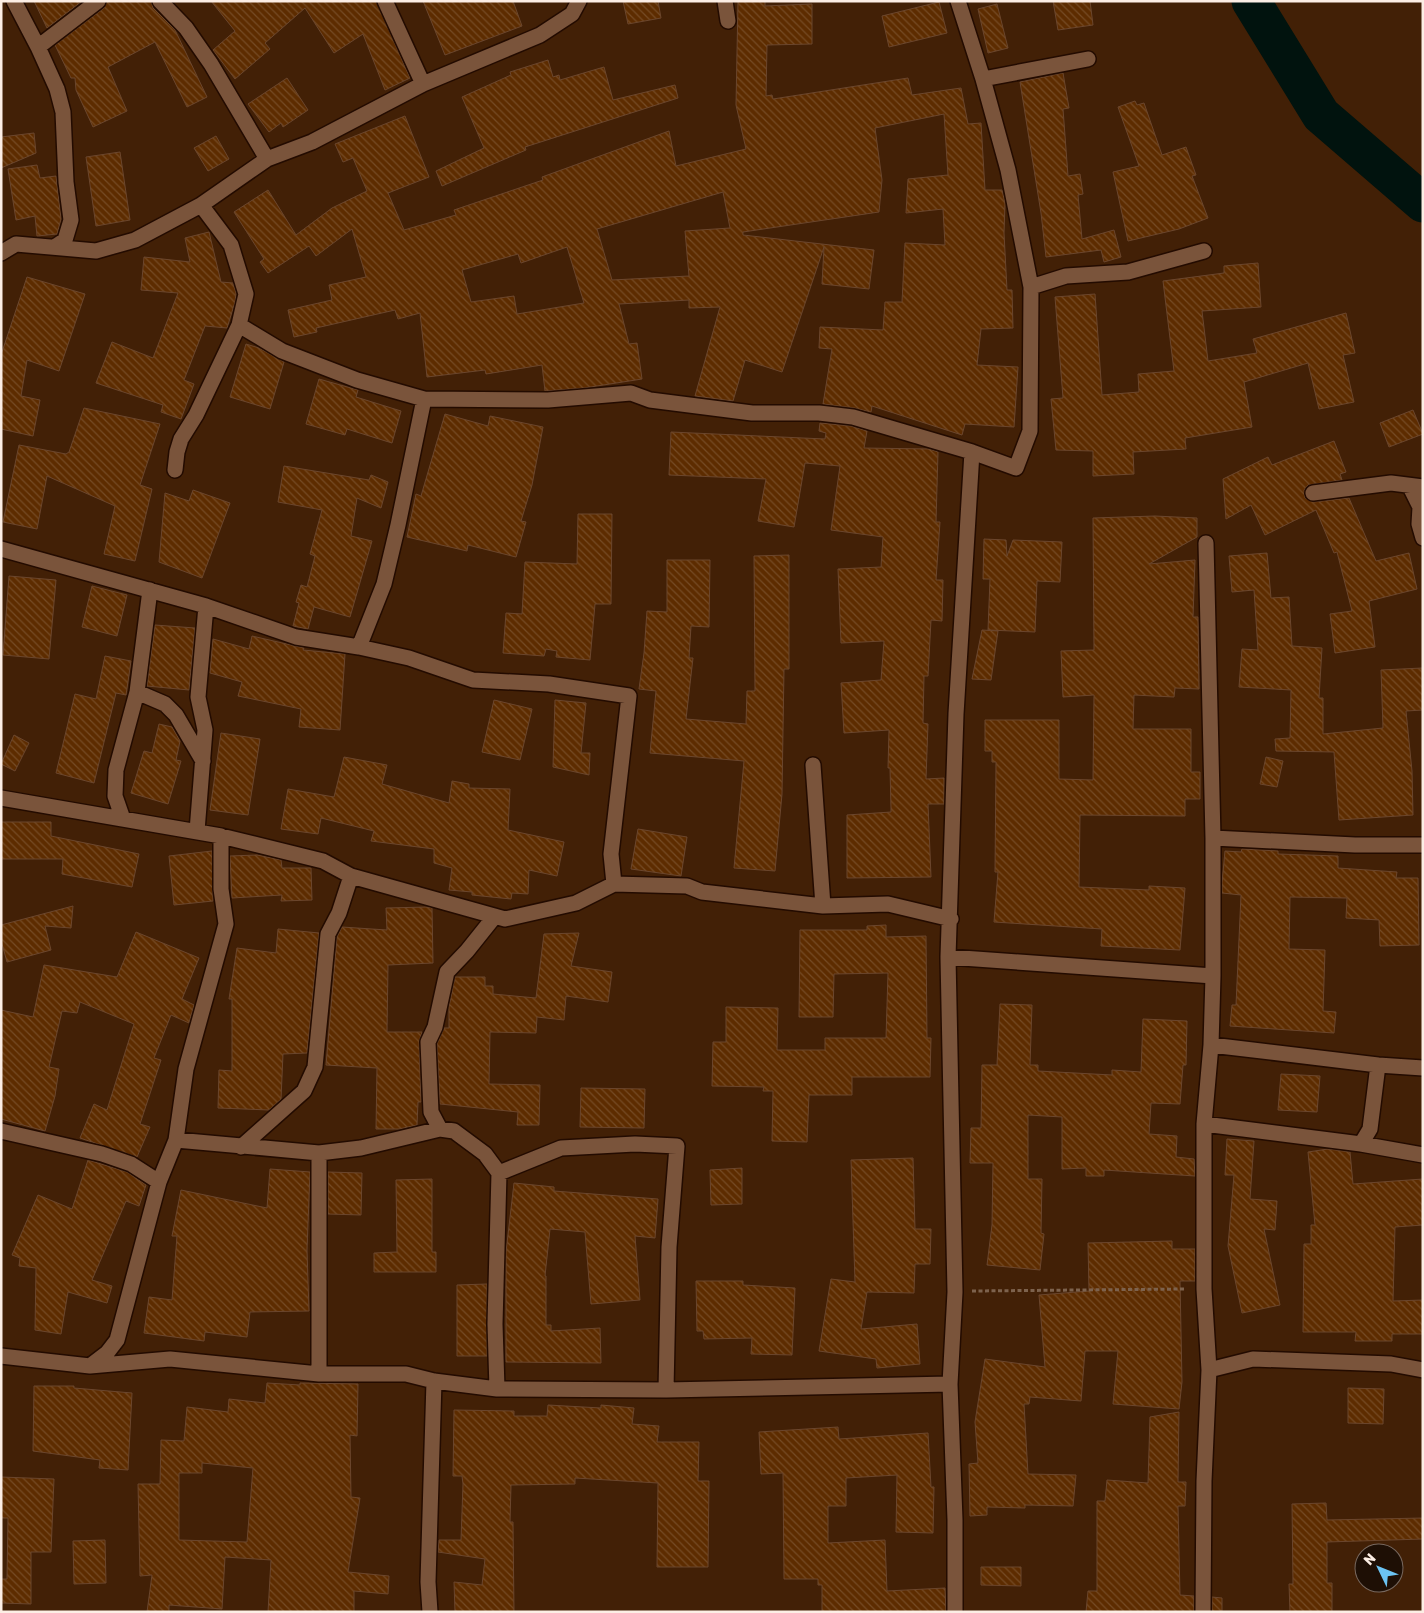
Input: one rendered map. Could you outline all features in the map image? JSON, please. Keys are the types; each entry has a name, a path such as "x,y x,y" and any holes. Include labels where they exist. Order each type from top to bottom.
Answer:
{"street":[{"path":"14,1 57,89 63,112 66,182 72,220 65,240 56,246"},
{"path":"38,47 98,1"},
{"path":"160,1 186,28 212,64 267,159"},
{"path":"385,1 423,84"},
{"path":"1,253 9,244 56,246 96,251 135,240 201,205 267,159 312,142 423,84 540,35 572,14 579,1"},
{"path":"725,1 728,21"},
{"path":"239,325 282,351 357,380 424,399 548,400 631,393 650,400 752,413 819,413 853,417 972,452 1016,468 1030,431 1030,287 1008,170 983,79 958,1"},
{"path":"983,79 1088,59"},
{"path":"175,470 181,439 196,415 239,325 246,294 231,245 201,205"},
{"path":"1030,287 1066,276 1128,272 1204,251"},
{"path":"359,647 384,584 424,399"},
{"path":"955,1612 955,1520 950,1384 955,1292 948,957 951,919 956,714 972,452"},
{"path":"1312,493 1391,483 1416,487 1423,538"},
{"path":"1203,1612 1204,1481 1209,1370 1204,1289 1204,1124 1211,1045 1213,838 1206,543"},
{"path":"1,549 206,606 296,637 359,647 409,658 473,680 549,684 629,696 611,854 614,884"},
{"path":"123,819 115,796 116,770 137,692 150,590"},
{"path":"197,831 205,730 198,697 206,606"},
{"path":"137,692 165,704 176,715 203,761"},
{"path":"813,765 823,906"},
{"path":"1,798 221,836 322,861 351,876 505,919 576,903 614,884 686,886 702,892 823,906 888,904 951,919"},
{"path":"90,1366 107,1353 117,1340 159,1182 176,1140 186,1069 226,924 221,889 221,836"},
{"path":"1213,838 1355,845 1423,845"},
{"path":"241,1146 304,1091 315,1067 328,934 339,913 351,876"},
{"path":"440,1129 432,1112 428,1042 435,1027 447,972 495,916"},
{"path":"948,957 1212,976"},
{"path":"1211,1045 1378,1065 1423,1068"},
{"path":"1361,1144 1370,1129 1378,1065"},
{"path":"1204,1124 1361,1144 1423,1155"},
{"path":"176,1140 319,1153 361,1148 440,1129 454,1131 486,1154 499,1173 495,1324 497,1389"},
{"path":"1,1131 102,1154 132,1164 159,1182"},
{"path":"499,1173 561,1148 635,1144 678,1146 669,1247 666,1390"},
{"path":"319,1153 319,1374"},
{"path":"1,1356 90,1366 170,1359 319,1374 406,1374 434,1381 497,1389 666,1390 950,1384"},
{"path":"1209,1370 1253,1359 1391,1364 1423,1370"},
{"path":"430,1612 428,1582 434,1381"}],"path":[{"path":"955,1292 1204,1289"}],"building":[{"path":"34,1 82,1 47,28"},
{"path":"107,1 151,1 153,8 175,30 207,97 187,107 155,42 108,67 127,111 93,127 76,90 75,78 71,78 55,45 104,8"},
{"path":"211,1 376,1 410,78 385,90 363,34 334,53 305,8 265,43 270,49 235,79 213,50 235,31"},
{"path":"423,1 513,1 522,26 445,55"},
{"path":"623,1 658,1 661,18 628,24"},
{"path":"738,1 765,1 765,6 812,4 812,44 767,45 766,96 772,95 773,99 908,78 912,95 961,88 968,124 981,123 985,190 1002,190 1005,203 1004,233 1007,290 1012,290 1013,328 981,329 977,365 1018,367 1014,427 965,424 962,435 872,406 871,412 823,404 832,349 819,348 820,327 883,330 885,302 902,302 905,243 945,245 943,209 906,213 908,179 948,175 944,114 875,128 882,180 879,212 743,232 743,235 874,250 869,289 822,284 824,247 782,372 745,360 733,401 695,396 720,307 689,308 689,300 619,304 629,344 637,343 642,379 584,388 545,391 542,365 486,374 485,370 427,377 420,313 398,319 395,310 316,328 317,332 294,337 288,310 332,300 329,285 366,277 352,229 316,256 309,246 268,273 260,262 264,259 234,212 268,190 296,235 332,208 367,191 353,158 343,162 335,144 405,116 429,177 388,193 404,230 456,215 454,210 543,180 542,177 669,131 676,166 746,149 736,105","holes":["723,192 730,228 685,231 689,276 612,280 597,229","567,247 584,303 517,314 514,296 471,302 462,270 518,254 521,263"]},
{"path":"1053,1 1090,1 1093,25 1058,30"},
{"path":"939,2 947,33 889,47 882,16"},
{"path":"997,4 1008,48 988,53 978,9"},
{"path":"548,60 553,77 559,75 560,80 604,67 613,100 675,85 678,98 525,147 526,150 442,186 436,171 484,148 462,97 511,75 510,72"},
{"path":"1063,73 1069,108 1063,109 1068,176 1080,174 1083,194 1078,195 1082,239 1114,230 1121,257 1104,262 1101,250 1046,257 1041,213 1020,82"},
{"path":"287,78 308,110 283,127 281,123 269,132 248,104"},
{"path":"1135,101 1137,105 1144,103 1162,155 1186,147 1196,175 1192,176 1208,218 1179,229 1128,241 1113,172 1139,166 1118,107"},
{"path":"34,133 36,153 1,168 1,137"},
{"path":"216,136 229,159 208,171 194,148"},
{"path":"120,152 130,220 96,226 86,157"},
{"path":"37,165 40,178 56,176 61,219 57,234 37,236 35,216 16,220 8,169"},
{"path":"209,232 221,282 233,283 236,293 235,302 227,328 205,326 184,380 194,384 181,419 161,412 163,405 96,383 112,342 153,358 178,293 141,290 144,257 190,262 185,238"},
{"path":"1258,263 1261,307 1202,311 1208,361 1257,353 1253,339 1346,313 1355,353 1343,355 1354,402 1319,409 1308,363 1244,382 1252,427 1185,438 1186,449 1133,452 1134,474 1093,476 1093,451 1056,450 1051,399 1063,398 1055,297 1095,294 1102,395 1139,392 1138,374 1174,371 1163,281 1224,273 1224,266"},
{"path":"27,277 85,294 59,371 27,360 21,396 40,400 33,436 1,429 1,355"},
{"path":"246,344 259,348 284,362 270,409 230,397"},
{"path":"319,379 358,390 356,397 401,411 392,443 347,429 345,435 306,424"},
{"path":"84,408 160,424 140,485 152,489 135,561 104,554 115,506 47,476 37,529 3,522 19,445 66,454 69,452"},
{"path":"1413,410 1423,434 1389,447 1380,423"},
{"path":"445,414 488,426 490,416 543,427 532,485 521,521 526,522 516,557 468,545 467,551 407,537 416,494 421,496"},
{"path":"820,423 851,426 867,431 864,448 929,449 938,452 936,522 940,522 936,580 943,580 942,621 931,620 928,676 924,676 923,723 928,724 926,779 944,778 944,804 928,804 931,877 847,878 847,815 891,812 891,809 890,768 888,768 889,730 844,733 841,683 881,680 884,641 841,643 838,569 881,567 883,537 831,530 840,466 805,463 794,527 758,521 766,479 669,475 671,432 825,439 826,433 819,431"},
{"path":"1334,441 1346,472 1340,474 1342,480 1308,485 1304,490 1305,498 1314,502 1349,498 1376,561 1409,553 1417,589 1369,601 1375,647 1335,653 1330,614 1352,611 1337,552 1334,553 1316,510 1265,535 1251,505 1226,519 1223,479 1268,457 1272,465"},
{"path":"284,466 369,480 371,475 388,482 381,508 357,498 351,536 372,541 350,617 314,607 308,629 293,626 299,603 296,602 301,585 307,587 315,556 310,554 322,510 278,502"},
{"path":"193,490 230,503 202,578 159,562 165,493 189,501"},
{"path":"578,514 612,514 611,604 595,604 590,660 556,657 557,651 546,649 544,656 503,653 506,613 522,614 525,562 577,564"},
{"path":"1155,516 1197,518 1197,537 1149,564 1195,560 1193,617 1198,617 1199,689 1175,688 1174,697 1134,695 1133,729 1191,729 1191,772 1200,772 1200,799 1185,799 1185,816 1080,815 1079,887 1149,890 1149,886 1185,888 1180,950 1101,946 1102,929 994,922 998,872 995,872 996,762 992,762 992,751 985,751 985,720 1059,720 1059,779 1093,780 1094,695 1063,697 1061,651 1094,650 1093,518"},
{"path":"984,539 1006,540 1007,556 1013,540 1062,542 1060,582 1037,581 1035,632 988,630 990,579 983,579"},
{"path":"1267,553 1271,598 1289,597 1292,646 1322,648 1319,698 1323,698 1323,734 1383,728 1381,670 1422,668 1423,710 1406,711 1412,771 1413,815 1339,820 1334,752 1276,751 1275,739 1290,738 1291,690 1239,687 1242,649 1258,650 1254,590 1232,592 1229,556"},
{"path":"789,555 789,669 784,669 782,794 775,871 734,868 744,761 650,753 656,691 639,689 647,611 667,612 667,560 710,560 709,627 691,626 689,658 693,658 686,719 746,724 747,691 755,691 754,556"},
{"path":"9,576 56,580 49,659 3,655"},
{"path":"92,586 127,595 117,636 82,627"},
{"path":"155,625 195,628 189,690 147,686"},
{"path":"982,630 998,631 991,680 972,679"},
{"path":"252,636 304,648 303,650 345,654 340,730 299,727 301,709 238,696 242,682 210,673 213,639 249,649"},
{"path":"105,656 131,661 126,695 116,693 94,783 56,773 75,694 96,699"},
{"path":"494,700 532,709 520,760 482,752"},
{"path":"555,700 586,703 581,753 590,753 589,775 553,767"},
{"path":"159,724 172,727 180,741 176,760 181,761 168,804 131,793 144,751 152,753"},
{"path":"221,733 260,739 248,815 210,810"},
{"path":"14,735 29,743 15,771 1,764"},
{"path":"344,757 387,765 382,784 449,803 452,781 469,784 469,788 510,789 508,830 564,842 557,876 529,870 528,894 512,893 511,899 472,895 472,892 449,890 452,868 434,863 434,849 371,841 374,831 321,818 318,834 281,829 288,789 334,797"},
{"path":"1266,757 1283,761 1277,787 1260,784"},
{"path":"1,822 51,822 51,836 139,854 132,887 62,874 63,859 1,859"},
{"path":"638,829 687,837 681,876 631,869"},
{"path":"1242,849 1278,851 1278,854 1338,856 1338,868 1397,872 1396,878 1418,878 1419,945 1380,946 1379,920 1346,918 1347,898 1290,897 1289,949 1325,950 1323,1011 1336,1012 1334,1033 1230,1026 1232,1005 1236,1005 1241,895 1222,893 1222,883 1225,851 1241,852"},
{"path":"212,851 213,901 174,905 169,856"},
{"path":"257,855 281,860 282,868 311,868 312,900 281,901 282,895 232,898 230,856"},
{"path":"73,906 71,928 45,926 51,950 7,962 1,940 1,925"},
{"path":"386,908 432,908 433,963 388,965 387,1032 422,1032 419,1042 421,1102 418,1102 417,1125 399,1129 376,1129 377,1068 326,1065 337,937 342,927 387,930"},
{"path":"886,925 886,937 926,936 927,1038 931,1038 930,1077 852,1077 852,1095 809,1095 807,1142 772,1141 773,1091 763,1091 764,1087 712,1086 713,1042 726,1042 726,1007 778,1008 777,1050 825,1050 825,1038 886,1038 888,973 834,974 833,1017 799,1017 800,930 867,930 867,926"},
{"path":"278,929 319,933 307,1053 283,1054 281,1099 269,1110 218,1108 219,1070 232,1071 232,999 229,999 237,948 276,953"},
{"path":"136,932 199,958 182,999 194,1005 189,1023 171,1015 154,1058 161,1060 140,1124 150,1127 137,1157 80,1138 94,1104 107,1110 134,1024 80,1002 77,1013 62,1011 49,1067 59,1069 55,1096 45,1131 1,1119 1,1010 33,1017 44,965 117,977"},
{"path":"579,933 571,966 612,972 608,1002 566,996 564,1020 537,1017 536,1033 490,1032 489,1084 540,1085 539,1125 517,1125 518,1112 440,1104 437,1044 444,1028 449,1028 449,1007 455,977 485,977 485,986 493,986 493,994 536,998 544,934"},
{"path":"1000,1004 1032,1005 1030,1065 1038,1065 1038,1071 1112,1075 1112,1070 1141,1072 1143,1019 1187,1021 1186,1065 1183,1065 1180,1104 1151,1103 1149,1134 1177,1136 1176,1157 1194,1159 1195,1176 1104,1170 1104,1176 1086,1176 1086,1168 1062,1169 1062,1117 1028,1115 1028,1179 1042,1179 1041,1233 1044,1234 1040,1270 987,1265 992,1225 993,1163 970,1163 971,1128 981,1128 982,1065 997,1065"},
{"path":"1281,1074 1320,1076 1317,1112 1278,1110"},
{"path":"581,1088 645,1089 644,1128 580,1127"},
{"path":"1227,1139 1254,1141 1250,1199 1277,1201 1275,1230 1264,1229 1280,1305 1242,1313 1228,1246 1234,1175 1225,1175"},
{"path":"1328,1149 1350,1152 1353,1184 1423,1179 1423,1225 1395,1227 1393,1301 1423,1300 1423,1334 1392,1334 1392,1341 1355,1341 1356,1332 1303,1332 1304,1244 1311,1244 1311,1225 1315,1225 1308,1152"},
{"path":"913,1158 915,1229 931,1229 930,1264 915,1264 914,1293 867,1292 861,1329 917,1324 920,1364 877,1368 876,1359 819,1351 831,1279 855,1282 851,1160"},
{"path":"88,1160 127,1172 146,1185 139,1206 126,1201 92,1280 112,1286 107,1303 68,1292 61,1334 35,1330 36,1268 19,1266 20,1258 12,1255 38,1195 72,1209"},
{"path":"742,1168 742,1204 711,1205 710,1170"},
{"path":"270,1169 310,1172 307,1250 309,1311 250,1312 247,1337 205,1332 204,1341 144,1333 149,1297 172,1300 177,1236 172,1236 181,1190 267,1208"},
{"path":"328,1172 362,1173 361,1215 328,1214"},
{"path":"432,1179 432,1252 436,1252 436,1272 374,1272 374,1253 397,1252 396,1180"},
{"path":"514,1183 554,1187 554,1191 658,1199 655,1238 635,1236 640,1300 591,1304 585,1232 550,1229 545,1276 546,1325 551,1325 551,1331 600,1328 601,1363 506,1362 506,1252"},
{"path":"1172,1241 1172,1249 1195,1249 1195,1281 1180,1281 1182,1382 1179,1409 1113,1404 1118,1351 1085,1351 1081,1401 1030,1397 1029,1404 1024,1404 1028,1474 1076,1475 1073,1506 1025,1505 1025,1508 987,1507 987,1515 970,1516 969,1464 978,1463 975,1422 985,1359 1045,1367 1039,1295 1089,1291 1088,1243"},
{"path":"696,1281 743,1281 743,1285 795,1288 792,1355 751,1354 752,1338 704,1339 703,1331 697,1331"},
{"path":"487,1284 487,1356 457,1356 457,1285"},
{"path":"267,1383 300,1385 300,1383 358,1384 357,1436 350,1435 351,1497 360,1498 348,1572 389,1576 388,1594 354,1591 354,1612 268,1612 271,1560 225,1557 222,1609 169,1605 169,1612 147,1612 152,1575 140,1576 138,1484 160,1484 161,1440 184,1441 187,1407 228,1412 229,1399 265,1403","holes":["202,1463 253,1468 247,1542 179,1540 179,1473 202,1473"]},
{"path":"34,1386 74,1386 74,1388 132,1393 128,1470 99,1468 100,1460 33,1451"},
{"path":"1348,1388 1384,1389 1383,1424 1348,1423"},
{"path":"548,1405 601,1408 601,1405 634,1408 632,1424 659,1426 657,1442 699,1442 698,1481 709,1481 708,1567 657,1567 658,1483 575,1478 575,1484 511,1485 510,1522 513,1522 514,1612 455,1612 454,1582 482,1585 485,1559 438,1552 439,1540 461,1540 463,1484 462,1476 453,1476 454,1410 514,1411 514,1416 547,1416"},
{"path":"1179,1412 1178,1482 1186,1482 1185,1506 1178,1506 1180,1595 1194,1596 1194,1612 1086,1612 1088,1591 1097,1591 1097,1501 1105,1501 1107,1480 1148,1483 1150,1417"},
{"path":"838,1427 839,1439 928,1433 931,1487 934,1487 933,1533 896,1532 897,1475 846,1478 846,1506 828,1506 828,1543 885,1540 887,1591 945,1588 946,1612 822,1612 822,1585 818,1585 818,1579 784,1579 783,1473 761,1474 759,1432"},
{"path":"1,1477 54,1479 51,1552 31,1552 31,1604 1,1603 1,1579 7,1579 8,1518 1,1518"},
{"path":"1326,1503 1327,1520 1423,1518 1423,1539 1327,1542 1327,1583 1332,1583 1332,1612 1290,1612 1289,1584 1293,1584 1292,1504"},
{"path":"105,1540 106,1583 74,1584 73,1541"},
{"path":"981,1567 1021,1567 1021,1586 981,1585"},
{"path":"1212,1597 1222,1598 1222,1612 1212,1612"}],"waterway":[{"path":"1251,1 1321,115 1423,203"}]}
